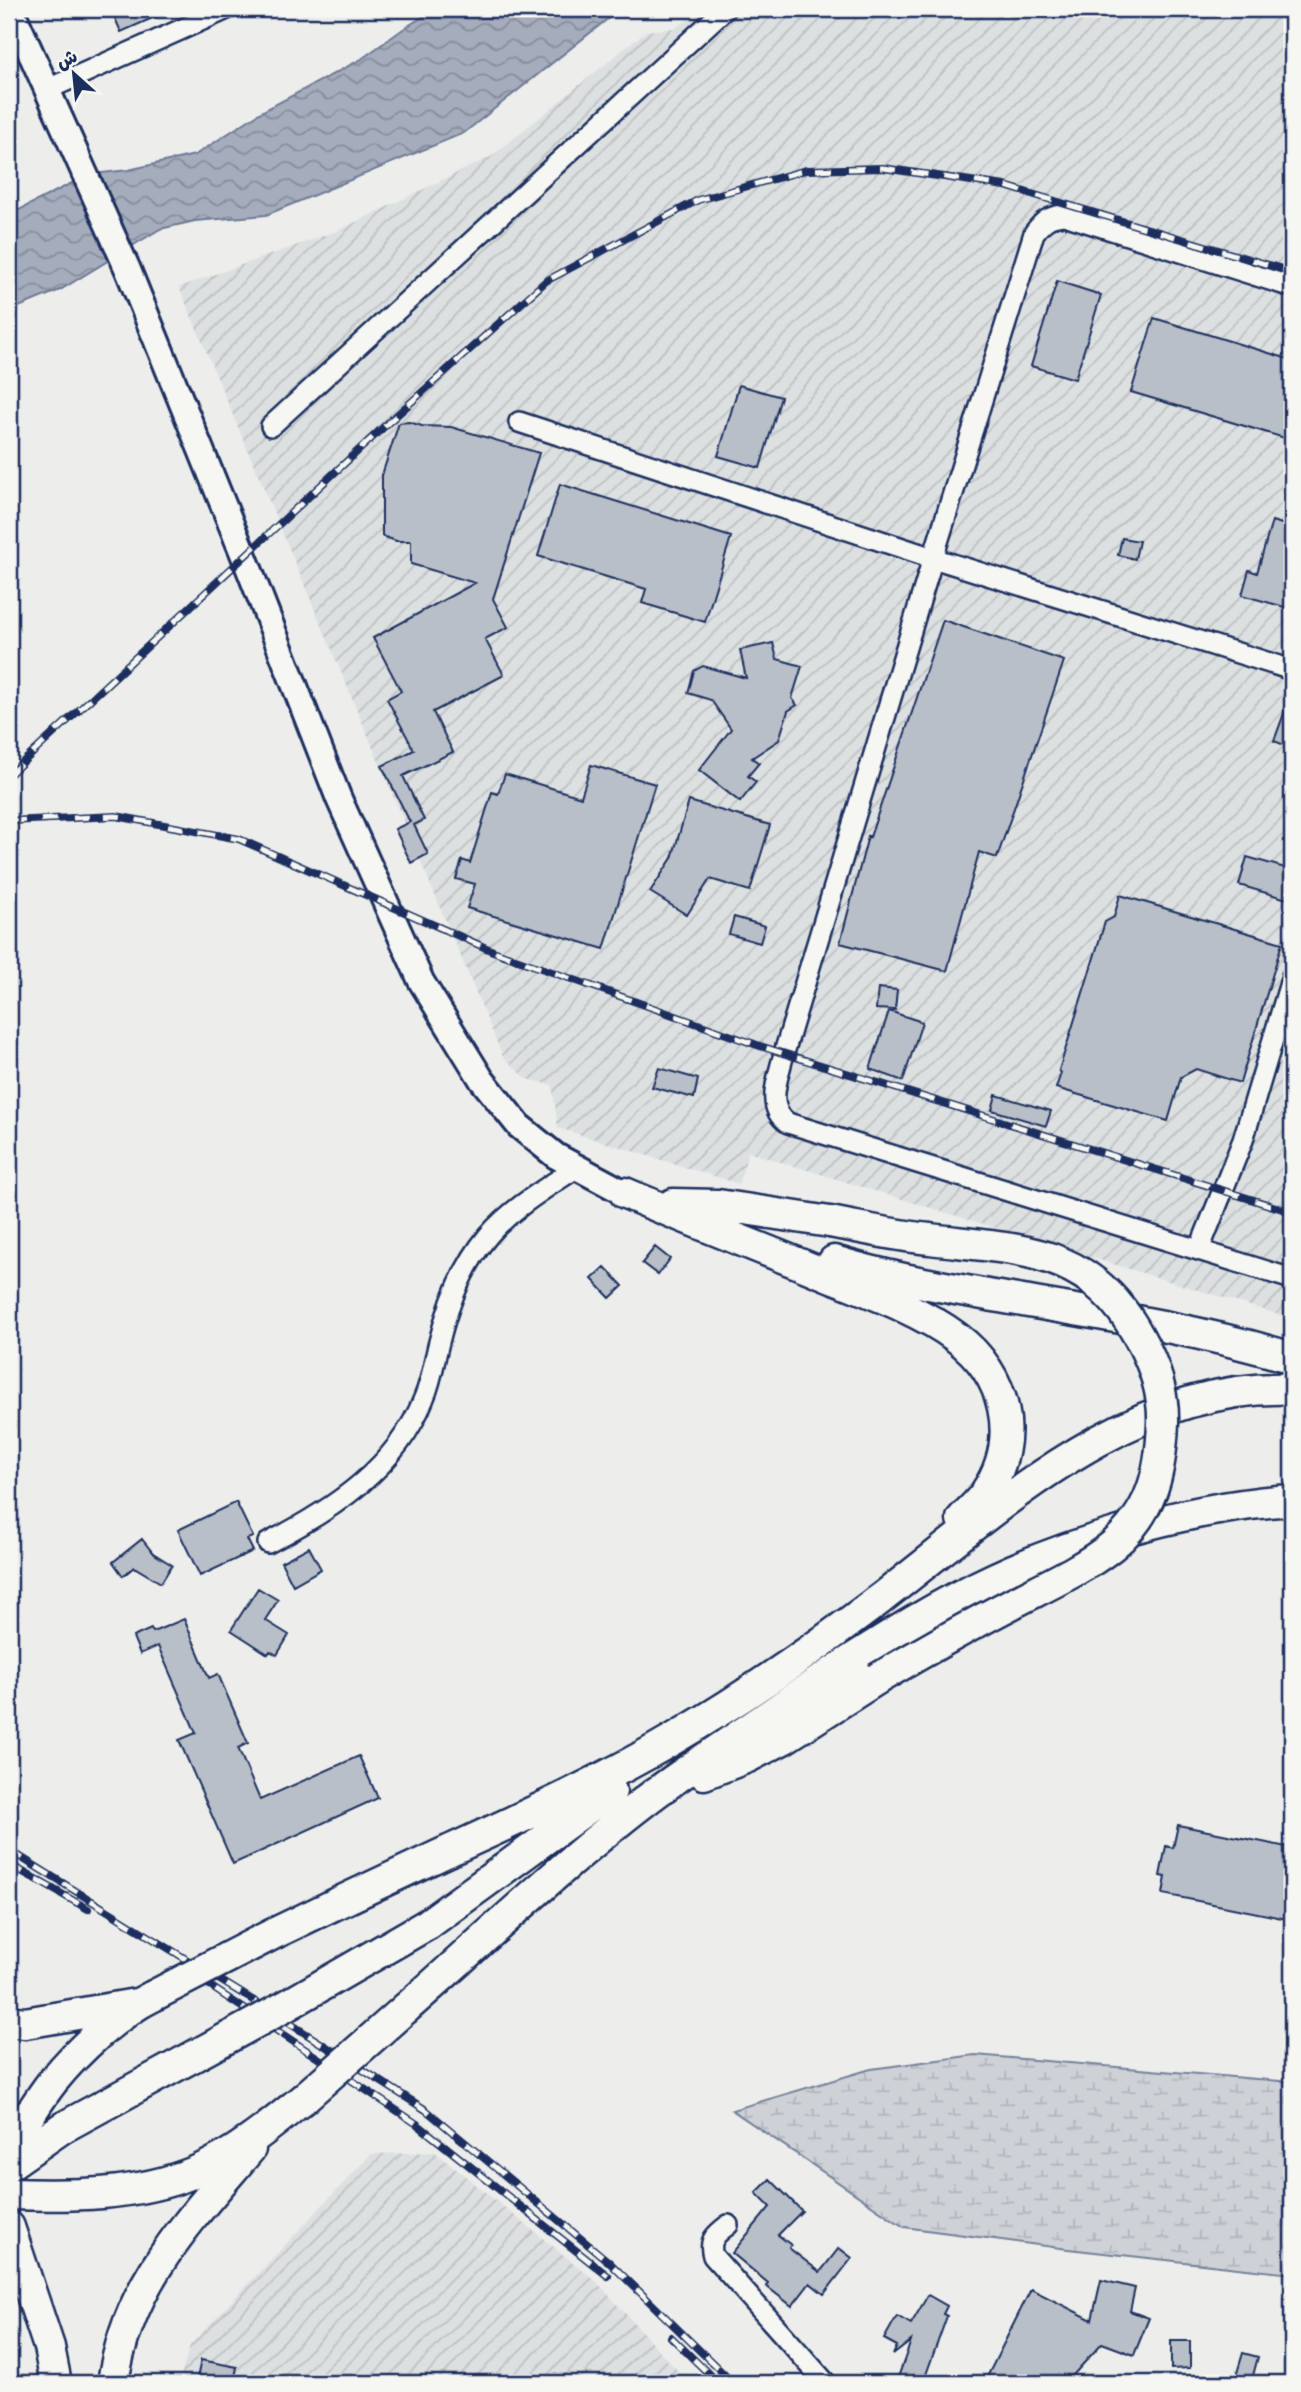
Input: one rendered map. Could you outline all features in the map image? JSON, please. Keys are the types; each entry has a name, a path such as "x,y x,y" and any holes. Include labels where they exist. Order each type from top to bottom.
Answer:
{"highway":[{"path":"625,1193 673,1204 766,1240 894,1278 1171,1328 1255,1346 1292,1358"},
{"path":"625,1193 824,1274 916,1315 956,1337 980,1359 1000,1392 1007,1426 1003,1458 987,1491 955,1527 878,1600"},
{"path":"658,1791 748,1757 783,1739 932,1646 1083,1566 1113,1545 1135,1521 1149,1499 1160,1468 1163,1416 1158,1385 1146,1350 1127,1313 1083,1273 1041,1254 925,1239 718,1205 673,1204"},
{"path":"9,2149 62,2128 286,2006 428,1924 736,1702 805,1656 1050,1470 1099,1440 1195,1401 1237,1392 1292,1389"},
{"path":"9,2180 22,2194 103,2194 153,2186 197,2171 268,2127 303,2099 599,1838 658,1791 840,1667 959,1596 1046,1557 1165,1520 1217,1509 1292,1500"},
{"path":"9,2149 52,2083 74,2058 145,2000 275,1933 606,1779 736,1702"},
{"path":"9,2021 35,2021 145,2000"},
{"path":"113,2383 130,2318 153,2270 188,2221 268,2127"},
{"path":"9,2227 49,2347 56,2383"}],"main road":[{"path":"11,9 128,270 339,799 421,981 482,1080 503,1108 535,1140 576,1168 625,1193"}],"street":[{"path":"46,90 227,9"},
{"path":"271,426 725,9"},
{"path":"1292,288 1064,215 1051,216 1042,222 1034,233 933,558 784,1054 775,1093 776,1111 780,1118 788,1123 1292,1279"},
{"path":"519,422 933,558 1292,670"},
{"path":"1199,1250 1243,1140 1292,976"},
{"path":"268,1543 307,1523 354,1491 402,1441 425,1398 446,1316 471,1261 488,1236 513,1213 576,1168"},
{"path":"728,2225 712,2240 710,2248 713,2256 826,2383"}],"shaded area":[{"path":"699,9 1292,9 1292,1319 748,1152 739,1184 558,1128 552,1085 527,1079 503,1057 179,287 337,231 492,156 646,31 675,28"},
{"path":"435,2152 594,2279 689,2383 179,2383 190,2345 371,2154"}],"green space":[{"path":"975,2055 1292,2082 1292,2274 1068,2249 904,2227 732,2110 871,2069"}],"water":[{"path":"436,9 615,9 610,17 464,133 266,215 195,221 160,229 60,290 9,311 9,215 72,183 102,173 195,155 261,112 360,60"}],"building":[{"path":"111,9 173,9 121,32"},
{"path":"1057,281 1101,295 1075,379 1031,366"},
{"path":"1154,318 1292,360 1292,424 1288,439 1131,392"},
{"path":"739,385 781,397 760,468 718,456"},
{"path":"409,422 422,426 451,427 539,453 493,599 508,627 485,639 504,675 433,712 453,752 403,776 424,820 414,825 428,854 411,863 395,829 410,822 382,766 414,750 387,699 401,691 373,638 475,583 411,564 411,541 396,541 382,536 382,475 399,423"},
{"path":"560,484 731,537 705,622 642,603 646,589 538,556"},
{"path":"1272,521 1292,527 1292,593 1288,608 1242,595 1249,570 1257,573"},
{"path":"1122,538 1139,541 1135,559 1118,555"},
{"path":"943,620 1064,661 997,858 979,852 947,971 840,943 868,836 870,837"},
{"path":"773,643 777,659 802,666 792,698 797,705 788,711 779,740 752,758 759,763 748,776 756,782 740,802 699,770 731,729 711,700 688,693 694,671 703,666 746,678 740,650"},
{"path":"1292,697 1292,748 1274,741"},
{"path":"591,765 655,784 604,949 467,908 475,884 456,879 462,860 470,863 492,792 498,794 505,774 581,797"},
{"path":"689,801 770,825 750,891 710,879 687,915 650,892 672,858"},
{"path":"1247,857 1292,870 1287,899 1239,885"},
{"path":"1120,895 1282,943 1240,1083 1196,1069 1181,1077 1168,1121 1056,1088 1061,1073 1059,1070 1105,922 1114,917"},
{"path":"734,917 765,926 760,943 729,934"},
{"path":"878,988 897,990 895,1010 876,1009"},
{"path":"889,1011 922,1022 903,1081 870,1069"},
{"path":"659,1068 698,1079 694,1098 652,1087"},
{"path":"996,1095 1051,1111 1046,1126 992,1110"},
{"path":"655,1247 670,1259 658,1275 642,1263"},
{"path":"605,1267 623,1286 610,1298 592,1279"},
{"path":"236,1502 253,1537 247,1539 253,1551 200,1576 178,1530"},
{"path":"142,1539 153,1553 172,1565 161,1583 134,1567 123,1576 113,1562"},
{"path":"309,1547 321,1569 293,1585 281,1562"},
{"path":"258,1588 278,1600 265,1620 289,1635 277,1655 270,1651 268,1654 231,1630"},
{"path":"184,1619 209,1678 218,1674 248,1743 238,1748 260,1800 359,1756 378,1798 233,1864 179,1740 196,1733 158,1646 140,1654 133,1637"},
{"path":"1178,1825 1292,1848 1292,1920 1163,1894 1166,1877 1160,1876 1166,1846 1173,1848"},
{"path":"770,2179 802,2211 778,2235 791,2245 789,2248 820,2272 839,2248 852,2258 824,2294 810,2283 792,2306 766,2286 768,2283 732,2253 770,2207 756,2193"},
{"path":"1101,2280 1135,2288 1130,2311 1149,2318 1134,2355 1102,2343 1066,2383 984,2383 1031,2289 1092,2320"},
{"path":"928,2295 947,2306 943,2314 947,2316 923,2383 896,2383 911,2341 893,2355 897,2346 884,2339 897,2316 911,2324"},
{"path":"1171,2341 1190,2341 1190,2368 1171,2369"},
{"path":"1243,2353 1258,2357 1251,2383 1234,2383"},
{"path":"201,2360 237,2367 234,2383 196,2383"}],"railway":[{"path":"9,775 388,423 546,281 698,200 806,170 883,168 1005,186 1292,272"},
{"path":"9,821 116,816 239,839 493,951 760,1046 1292,1212"},
{"path":"9,1850 426,2110 609,2262 733,2383"},
{"path":"9,1864 88,1909"},
{"path":"189,1972 417,2124 608,2276"},
{"path":"671,2337 718,2383"}]}
